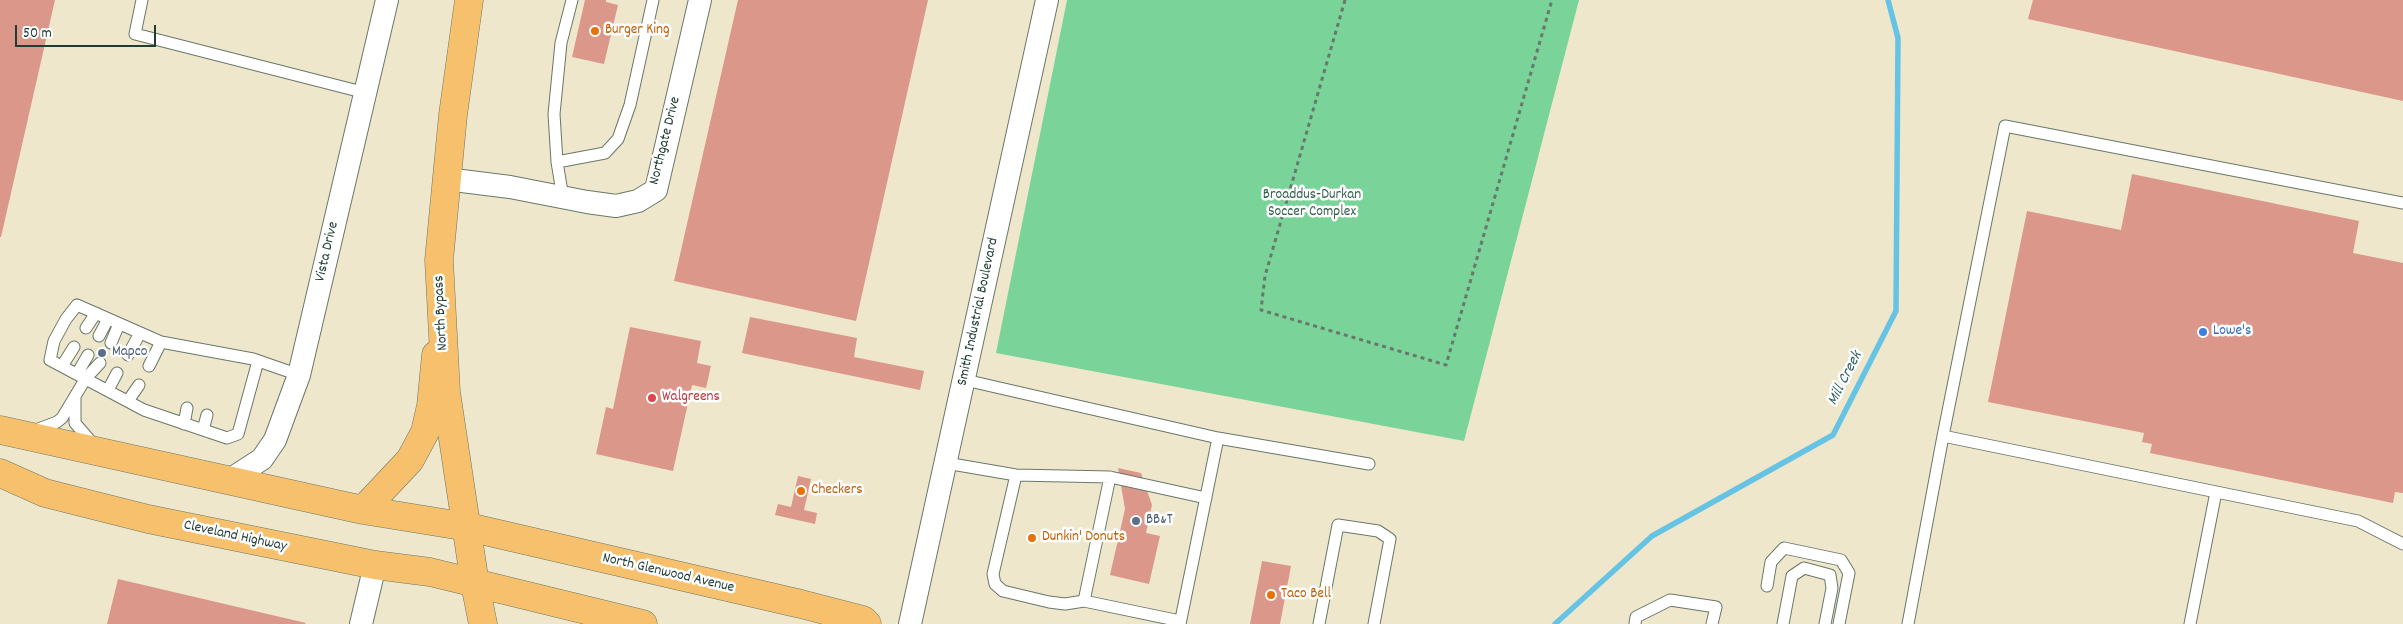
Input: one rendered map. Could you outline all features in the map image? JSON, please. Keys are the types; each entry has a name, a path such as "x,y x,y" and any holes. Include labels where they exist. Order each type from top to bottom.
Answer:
{"main road":[{"name":"North Bypass","path":"468,0 446,179 439,260 446,392 475,584 483,624"},
{"path":"363,510 410,460 425,432 431,406 442,304"},
{"path":"11,433 363,510 468,528"},
{"name":"Cleveland Highway","path":"0,473 45,493 148,519 375,566 430,572 475,584"},
{"name":"North Glenwood Avenue","path":"468,528 769,597 863,620 867,624"},
{"path":"475,584 622,622"}],"street":[{"name":"Vista Drive","path":"228,481 262,459 275,440 300,375 387,0"},
{"name":"Northgate Drive","path":"446,179 510,187 616,206 638,201 656,190 700,0"},
{"name":"Smith Industrial Boulevard","path":"910,624 1047,0"},
{"path":"361,624 375,566"}],"lane":[{"path":"142,0 135,34 366,93"},
{"path":"563,198 554,114 561,43 572,0"},
{"path":"558,162 605,153 618,139 630,105 653,0"},
{"path":"1908,624 1943,436 2005,126 2403,203"},
{"path":"258,361 238,434 227,438 144,410 50,360 54,341 66,319 77,305 160,342 220,359 258,361 300,375"},
{"path":"86,328 96,313"},
{"path":"99,336 114,321"},
{"path":"111,343 114,321"},
{"path":"128,356 140,333"},
{"path":"149,366 160,342"},
{"path":"62,366 74,347"},
{"path":"11,433 57,422 62,418 75,396 88,355"},
{"path":"81,376 100,363"},
{"path":"108,390 117,374"},
{"path":"965,380 1218,438 1369,464"},
{"path":"128,401 139,385"},
{"path":"75,396 75,423 86,438 112,456"},
{"path":"184,424 187,408"},
{"path":"203,430 207,415"},
{"path":"1943,436 2358,521 2403,544"},
{"path":"1016,475 993,574 994,584 1003,591 1049,602 1065,604 1084,601 1180,623 1218,438"},
{"path":"946,463 1016,475 1110,477 1206,498"},
{"path":"1084,601 1110,477"},
{"path":"2190,624 2216,492"},
{"path":"1319,624 1338,525 1378,531 1390,539 1374,624"},
{"path":"1767,586 1771,562 1784,548 1841,560 1849,573 1839,624"},
{"path":"1783,624 1798,551"},
{"path":"1792,576 1804,568 1830,575 1832,588 1825,624"},
{"path":"1635,624 1636,616 1670,600 1716,607 1712,624"}],"path":[{"path":"1346,0 1265,276 1261,310 1446,364 1552,0"}],"green space":[{"name":"Broaddus-Durkan Soccer Complex","path":"1067,0 1579,0 1464,441 996,353"}],"building":[{"path":"0,0 55,0 1,237 0,237"},
{"name":"Burger King","path":"585,0 606,0 606,2 618,5 604,64 572,57"},
{"path":"738,0 928,0 856,321 674,281"},
{"path":"2033,0 2403,0 2403,101 2028,19"},
{"name":"Lowe's","path":"2132,174 2359,221 2353,253 2403,263 2403,493 2395,492 2393,503 2150,453 2152,444 2142,442 2144,433 1988,402 2027,211 2121,230"},
{"path":"750,317 857,338 854,357 924,371 920,390 742,353"},
{"name":"Walgreens","path":"630,327 701,341 697,363 711,366 706,388 692,385 673,471 596,454 606,407 613,409"},
{"name":"BB&T","path":"1118,468 1141,473 1152,505 1146,533 1160,536 1149,584 1110,575 1125,509"},
{"name":"Checkers","path":"798,476 811,479 804,510 817,513 815,524 775,515 778,504 791,507"},
{"name":"Taco Bell","path":"1262,561 1291,566 1280,624 1250,624"},
{"path":"118,579 306,623 107,624"}],"waterway":[{"name":"Mill Creek","path":"1555,624 1652,536 1833,435 1896,311 1898,38 1888,0"}],"place":[{"name":"Burger King","path":"595,31"},
{"name":"Lowe's","path":"2203,332"},
{"name":"Mapco","path":"102,353"},
{"name":"Walgreens","path":"652,398"},
{"name":"Checkers","path":"801,491"},
{"name":"BB&T","path":"1136,521"},
{"name":"Dunkin' Donuts","path":"1032,538"},
{"name":"Taco Bell","path":"1271,595"}]}
